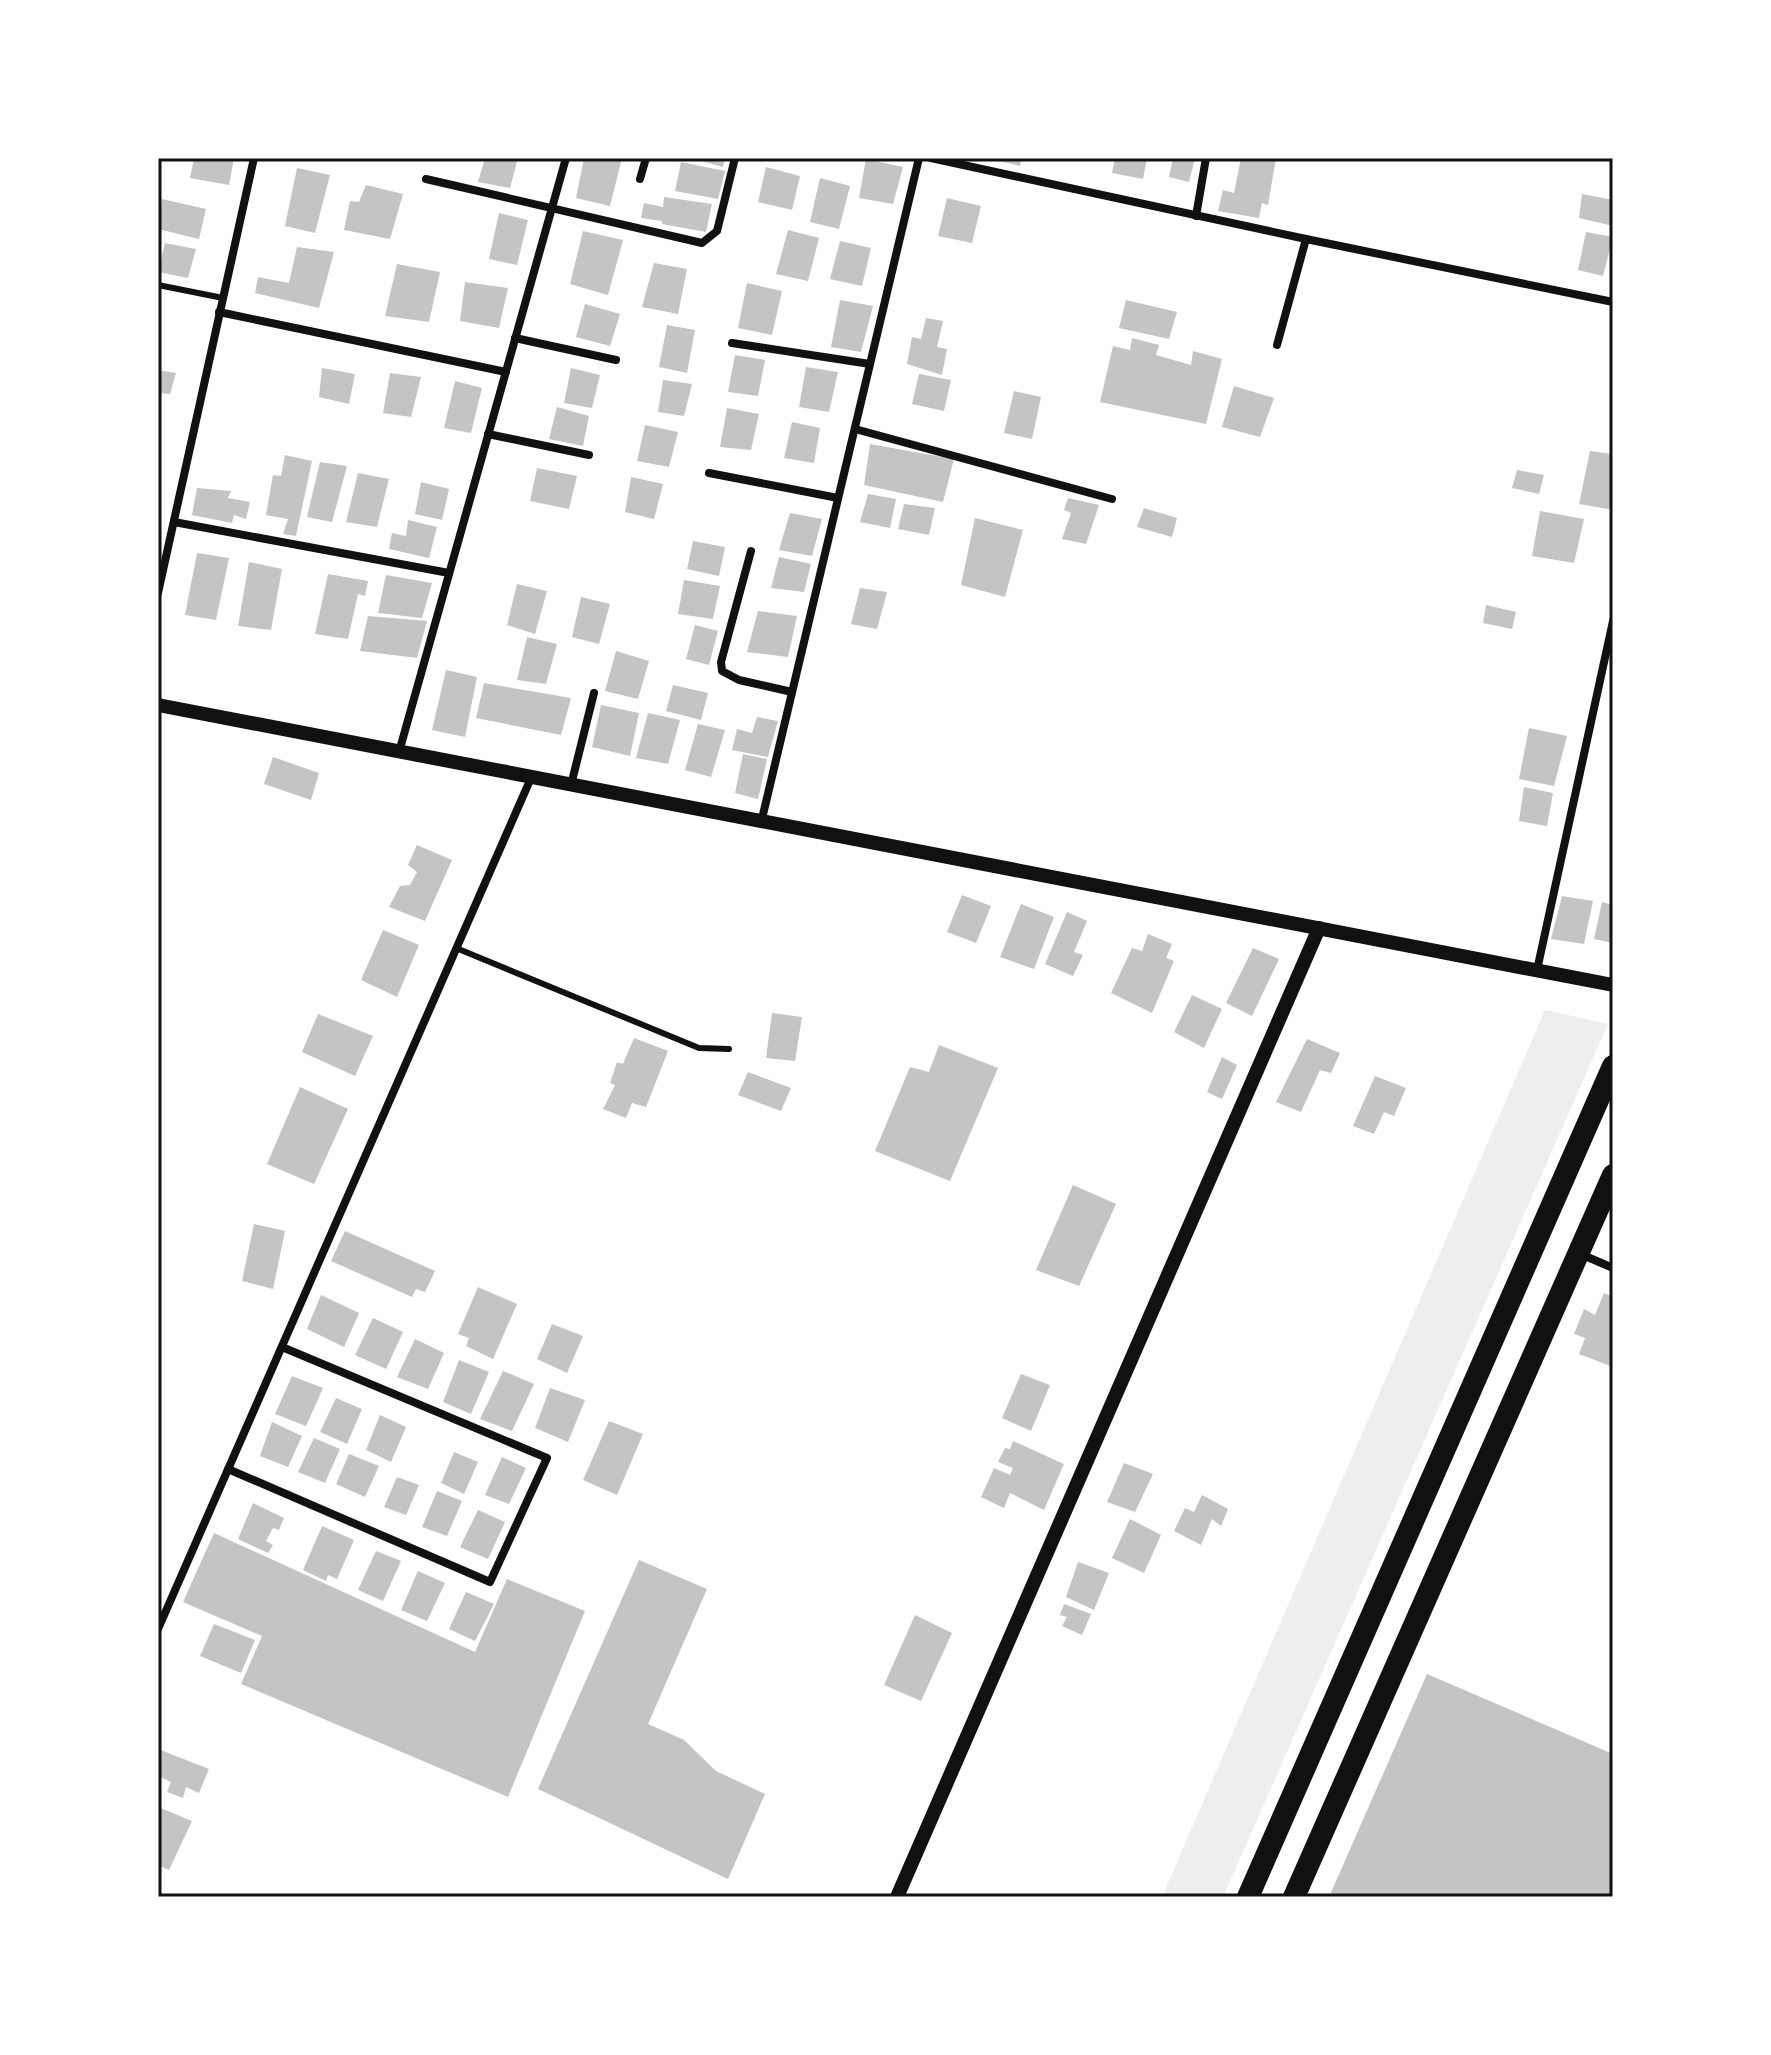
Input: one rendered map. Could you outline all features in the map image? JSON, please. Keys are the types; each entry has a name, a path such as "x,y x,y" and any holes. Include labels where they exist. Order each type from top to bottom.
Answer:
{"highway":[{"path":"1248,1897 1613,1066"},
{"path":"1294,1897 1613,1175"}],"street":[{"path":"158,593 254,158"},
{"path":"398,752 566,158"},
{"path":"640,179 646,158"},
{"path":"426,179 702,243 717,231 735,158"},
{"path":"761,823 919,158"},
{"path":"931,158 1613,302"},
{"path":"1196,216 1206,158"},
{"path":"1277,345 1306,239"},
{"path":"219,312 506,372"},
{"path":"515,338 616,360"},
{"path":"732,343 870,364"},
{"path":"855,429 1112,499"},
{"path":"488,434 589,455"},
{"path":"709,473 838,498"},
{"path":"174,522 449,573"},
{"path":"751,551 721,662 722,671 739,680 792,692"},
{"path":"1537,970 1613,621"},
{"path":"571,786 594,693"},
{"path":"158,705 1613,985"},
{"path":"158,1629 531,778"},
{"path":"897,1897 1319,928"},
{"path":"1578,1253 1613,1268"},
{"path":"228,1469 490,1582 547,1458 282,1347"}],"lane":[{"path":"158,285 223,298"},
{"path":"456,948 699,1048 729,1049"}],"shaded area":[{"path":"1545,1010 1608,1024 1223,1897 1162,1897"}],"building":[{"path":"194,158 234,158 229,185 190,178"},
{"path":"485,158 518,158 510,188 478,182"},
{"path":"584,158 622,158 610,206 576,198"},
{"path":"691,158 725,158 723,167"},
{"path":"987,158 1022,158 1020,166"},
{"path":"1115,158 1147,158 1143,179 1112,173"},
{"path":"1173,158 1195,158 1189,182 1169,177"},
{"path":"1241,158 1276,158 1268,205 1262,203 1259,218 1218,211 1223,190 1234,193"},
{"path":"866,159 903,167 893,204 859,198"},
{"path":"681,162 725,171 718,199 675,191"},
{"path":"766,167 800,176 792,210 758,202"},
{"path":"297,168 330,175 315,233 285,226"},
{"path":"820,178 850,186 839,229 810,222"},
{"path":"366,185 403,194 390,239 344,230 350,201 359,202"},
{"path":"1582,194 1613,200 1613,226 1579,218"},
{"path":"664,197 712,204 706,232 641,218 644,203 663,207"},
{"path":"947,198 981,206 972,243 938,236"},
{"path":"162,199 206,209 199,239 158,229"},
{"path":"499,213 528,220 517,265 489,259"},
{"path":"788,230 819,238 808,281 776,274"},
{"path":"583,231 623,240 608,295 570,284"},
{"path":"1586,232 1613,237 1603,276 1578,270"},
{"path":"840,241 871,248 862,286 830,279"},
{"path":"165,243 196,249 188,278 158,272"},
{"path":"297,247 334,252 319,308 255,293 258,277 289,283"},
{"path":"654,263 687,269 678,314 642,307"},
{"path":"397,264 440,272 429,322 385,316"},
{"path":"465,282 508,288 499,328 460,321"},
{"path":"747,283 782,291 772,335 738,328"},
{"path":"840,300 873,306 861,352 831,347"},
{"path":"1126,300 1177,312 1169,339 1119,328"},
{"path":"585,304 620,314 610,346 576,337"},
{"path":"926,318 943,321 937,347 947,349 942,375 907,364 912,337 921,339"},
{"path":"667,325 695,330 687,373 659,367"},
{"path":"1132,338 1159,345 1156,355 1191,365 1193,351 1222,359 1206,424 1100,402 1113,346 1130,350"},
{"path":"735,355 765,360 758,396 728,392"},
{"path":"806,367 838,372 829,412 799,407"},
{"path":"322,368 355,374 349,404 319,397"},
{"path":"571,368 600,375 592,408 564,403"},
{"path":"158,370 176,373 170,394 158,393"},
{"path":"390,373 421,377 411,417 383,413"},
{"path":"919,374 951,380 944,411 912,404"},
{"path":"663,380 692,384 684,416 658,412"},
{"path":"455,381 482,388 471,433 444,428"},
{"path":"1234,386 1274,398 1260,437 1222,427"},
{"path":"1014,391 1041,397 1032,439 1004,433"},
{"path":"557,407 589,416 583,446 549,439"},
{"path":"727,408 759,414 751,450 720,447"},
{"path":"792,422 820,428 814,463 784,458"},
{"path":"645,425 678,432 669,467 637,461"},
{"path":"870,444 954,459 943,502 864,485"},
{"path":"1590,451 1613,454 1613,510 1579,504"},
{"path":"285,455 312,461 296,536 283,534 288,519 266,515 273,475 281,476"},
{"path":"320,462 347,466 332,522 307,517"},
{"path":"537,468 577,476 569,509 530,501"},
{"path":"1517,470 1544,475 1539,494 1512,488"},
{"path":"358,473 389,479 377,527 346,522"},
{"path":"631,477 663,484 654,519 625,512"},
{"path":"421,482 449,489 442,520 415,514"},
{"path":"197,488 231,491 228,498 250,502 246,519 234,515 232,523 192,515"},
{"path":"868,494 896,499 890,528 860,522"},
{"path":"1068,498 1099,505 1086,544 1062,539 1071,513 1064,510"},
{"path":"904,504 935,508 929,535 898,529"},
{"path":"1144,508 1177,518 1172,537 1137,527"},
{"path":"1540,511 1584,519 1574,563 1532,556"},
{"path":"790,513 822,519 812,556 779,550"},
{"path":"975,518 1023,530 1005,597 961,585"},
{"path":"408,520 437,527 429,558 389,549 392,533 406,536"},
{"path":"693,541 725,547 719,576 687,569"},
{"path":"197,553 229,558 216,620 185,615"},
{"path":"779,557 811,564 804,592 771,588"},
{"path":"249,562 282,569 271,630 238,626"},
{"path":"328,574 368,581 365,596 358,594 348,639 315,634"},
{"path":"386,575 432,583 422,618 378,613"},
{"path":"684,580 720,586 713,619 678,614"},
{"path":"517,584 547,591 535,634 507,625"},
{"path":"860,588 887,592 877,629 851,624"},
{"path":"581,597 610,604 599,644 572,637"},
{"path":"1486,605 1516,612 1512,629 1483,623"},
{"path":"758,611 797,616 788,657 747,652"},
{"path":"368,616 427,621 417,658 360,651"},
{"path":"695,625 718,631 709,665 686,659"},
{"path":"527,637 557,644 546,684 517,680"},
{"path":"616,651 649,661 638,699 605,691"},
{"path":"446,670 477,677 465,737 432,730"},
{"path":"484,683 571,698 561,735 476,718"},
{"path":"673,685 708,693 701,720 666,711"},
{"path":"601,705 639,713 630,756 592,747"},
{"path":"648,713 680,720 668,764 636,758"},
{"path":"757,717 778,721 768,757 732,750 737,729 752,733"},
{"path":"698,724 725,730 711,777 685,770"},
{"path":"1529,728 1567,736 1554,786 1519,779"},
{"path":"743,754 767,759 758,799 735,793"},
{"path":"273,757 319,773 311,800 264,784"},
{"path":"1524,787 1553,793 1547,826 1519,821"},
{"path":"417,845 452,860 425,921 389,907 400,886 410,885 417,872 408,865"},
{"path":"962,895 991,906 976,943 947,932"},
{"path":"1562,896 1593,901 1584,944 1551,939"},
{"path":"1602,902 1613,905 1613,943 1594,939"},
{"path":"1021,904 1054,917 1034,969 1000,957"},
{"path":"1067,912 1087,921 1074,952 1083,955 1073,976 1045,964"},
{"path":"383,930 419,945 397,997 361,980"},
{"path":"1148,934 1172,944 1166,958 1174,961 1152,1013 1111,993 1132,948 1142,951"},
{"path":"1253,948 1279,959 1252,1016 1226,1003"},
{"path":"1192,995 1222,1009 1204,1048 1174,1032"},
{"path":"772,1013 802,1017 795,1061 766,1058"},
{"path":"318,1014 373,1036 355,1076 302,1052"},
{"path":"634,1038 668,1051 646,1107 632,1103 626,1118 603,1109 615,1085 610,1083 617,1062 623,1064"},
{"path":"1307,1039 1340,1053 1331,1073 1320,1070 1301,1112 1276,1102"},
{"path":"939,1045 998,1068 950,1181 875,1151 910,1067 929,1072"},
{"path":"1222,1057 1237,1065 1222,1099 1207,1092"},
{"path":"748,1072 791,1088 781,1111 738,1095"},
{"path":"1375,1076 1406,1088 1394,1116 1384,1112 1374,1134 1353,1126"},
{"path":"300,1087 348,1109 314,1184 267,1164"},
{"path":"1073,1185 1116,1204 1079,1286 1036,1270"},
{"path":"254,1224 285,1231 273,1289 242,1281"},
{"path":"345,1231 435,1271 425,1292 416,1289 412,1297 331,1261"},
{"path":"478,1287 517,1304 493,1359 466,1346 469,1338 458,1334"},
{"path":"1604,1293 1613,1297 1613,1367 1579,1354 1585,1338 1574,1334 1584,1309 1595,1315"},
{"path":"321,1295 359,1313 344,1347 307,1329"},
{"path":"373,1318 403,1332 386,1369 355,1355"},
{"path":"552,1324 583,1336 567,1373 537,1359"},
{"path":"415,1339 444,1353 428,1389 397,1377"},
{"path":"459,1360 489,1372 471,1414 443,1402"},
{"path":"503,1371 534,1384 512,1431 480,1419"},
{"path":"1021,1374 1050,1385 1031,1431 1002,1418"},
{"path":"292,1376 323,1388 306,1426 275,1414"},
{"path":"550,1388 585,1400 568,1442 535,1428"},
{"path":"336,1398 362,1409 347,1444 320,1432"},
{"path":"380,1415 406,1427 391,1462 366,1450"},
{"path":"609,1421 643,1434 617,1495 583,1480"},
{"path":"272,1422 302,1436 288,1467 260,1456"},
{"path":"314,1438 340,1449 325,1483 298,1472"},
{"path":"1013,1441 1064,1464 1044,1510 1010,1493 1004,1508 981,1497 994,1468 1010,1475 1013,1468 998,1462 1005,1448 1010,1449"},
{"path":"454,1452 478,1462 464,1494 441,1483"},
{"path":"349,1454 379,1466 365,1497 336,1484"},
{"path":"502,1457 526,1468 509,1504 485,1495"},
{"path":"1124,1463 1153,1474 1135,1512 1107,1502"},
{"path":"397,1477 419,1485 406,1515 384,1507"},
{"path":"437,1491 462,1501 447,1536 422,1527"},
{"path":"1202,1495 1228,1509 1221,1526 1212,1519 1201,1545 1174,1531 1185,1508 1194,1512"},
{"path":"253,1503 284,1518 279,1530 273,1528 266,1541 273,1545 268,1553 238,1539"},
{"path":"478,1510 505,1522 488,1559 460,1547"},
{"path":"1130,1519 1161,1535 1144,1573 1112,1558"},
{"path":"322,1526 354,1540 337,1579 328,1575 326,1581 303,1570"},
{"path":"214,1533 475,1652 507,1579 585,1611 508,1797 241,1684 262,1636 183,1602"},
{"path":"376,1551 401,1561 383,1601 358,1590"},
{"path":"639,1560 707,1589 648,1724 684,1740 716,1771 765,1794 728,1879 538,1789"},
{"path":"1078,1562 1109,1573 1094,1610 1066,1597"},
{"path":"418,1571 445,1583 427,1621 401,1610"},
{"path":"466,1592 494,1604 475,1641 449,1629"},
{"path":"1064,1604 1091,1614 1082,1635 1062,1626 1067,1617 1060,1615"},
{"path":"915,1615 952,1633 921,1701 884,1685"},
{"path":"214,1624 255,1640 241,1673 200,1656"},
{"path":"1427,1674 1613,1754 1613,1897 1329,1897"},
{"path":"158,1749 209,1769 199,1793 186,1787 183,1798 167,1792 171,1782 158,1776"},
{"path":"158,1807 192,1821 169,1870 158,1865"}]}
